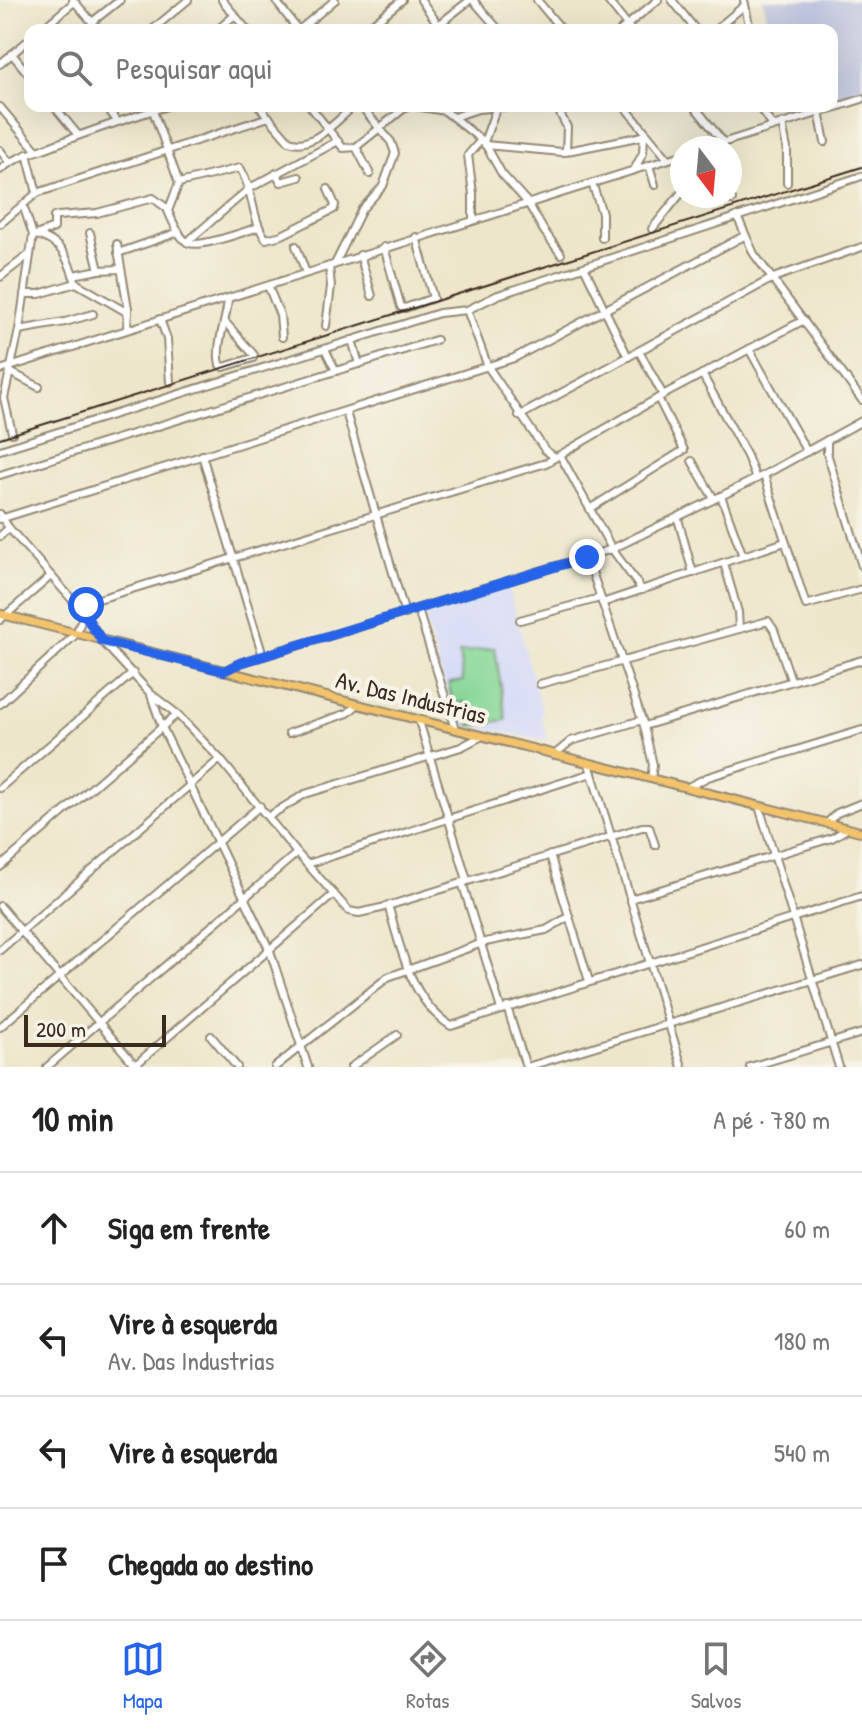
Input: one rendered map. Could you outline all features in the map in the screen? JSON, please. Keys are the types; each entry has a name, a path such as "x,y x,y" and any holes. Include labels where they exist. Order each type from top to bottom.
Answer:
{"main road":[{"name":"Av. Das Industrias","path":"2,616 826,823"},
{"path":"826,823 862,832"}],"street":[{"path":"49,24 74,1 92,22 120,0"},
{"path":"159,24 188,0"},
{"path":"222,0 242,24"},
{"path":"275,0 294,24"},
{"path":"306,24 335,0"},
{"path":"372,24 402,0"},
{"path":"421,0 439,24"},
{"path":"444,24 472,0 494,24"},
{"path":"537,0 557,24"},
{"path":"607,0 623,24"},
{"path":"631,24 658,0"},
{"path":"673,1 691,24"},
{"path":"721,24 744,3"},
{"path":"744,3 749,24"},
{"path":"224,24 235,15"},
{"path":"0,64 24,44"},
{"path":"12,54 24,69"},
{"path":"838,106 862,99"},
{"path":"0,107 37,151"},
{"path":"59,112 78,135"},
{"path":"110,112 117,121"},
{"path":"0,170 27,154 149,112"},
{"path":"153,112 179,183 168,209"},
{"path":"264,112 293,143 310,142 347,112"},
{"path":"315,112 347,150 356,147 399,112"},
{"path":"326,326 332,265 362,209 382,188 384,178 392,168 395,148 366,112"},
{"path":"446,112 483,142 502,174 528,203 561,254"},
{"path":"454,117 465,112"},
{"path":"473,220 468,155 483,142 494,112"},
{"path":"559,112 567,127 566,152"},
{"path":"0,370 11,370 127,329 668,159 629,112"},
{"path":"699,112 718,136"},
{"path":"762,112 773,126"},
{"path":"765,116 766,112"},
{"path":"742,137 819,112 825,142"},
{"path":"0,224 37,193 269,117"},
{"path":"782,123 787,149 787,183"},
{"path":"483,142 566,152 646,135"},
{"path":"634,170 643,153 646,135"},
{"path":"187,242 250,188 338,141"},
{"path":"356,147 370,174"},
{"path":"0,150 9,162"},
{"path":"27,154 37,193"},
{"path":"649,165 655,185"},
{"path":"179,183 238,168 242,170 265,239 332,210 335,207 328,189"},
{"path":"276,173 281,182 299,177"},
{"path":"0,450 439,313 467,310 498,295 862,176"},
{"path":"592,183 602,213 602,238"},
{"path":"34,235 55,227 54,217 97,213 151,199 156,199 168,209 179,232 187,242 194,244 224,239 259,227"},
{"path":"12,433 4,405 34,235 23,205"},
{"path":"652,229 670,207"},
{"path":"737,216 754,254 862,400"},
{"path":"51,230 76,283 128,313"},
{"path":"127,329 128,313 117,248 179,232"},
{"path":"90,233 99,270"},
{"path":"34,235 55,241"},
{"path":"655,845 648,826 355,913 345,907 297,853 220,759 177,714 151,694 102,641 83,612 1,517 488,367 522,354 744,236"},
{"path":"384,247 401,307 410,307 433,298 416,237"},
{"path":"296,246 306,273"},
{"path":"519,416 773,278 862,247"},
{"path":"0,277 30,254"},
{"path":"360,255 372,296"},
{"path":"73,275 120,269"},
{"path":"585,269 628,357"},
{"path":"24,294 39,294 76,283"},
{"path":"268,286 277,307 282,337"},
{"path":"226,323 254,355 253,358 221,366 219,347 226,323 228,299"},
{"path":"467,310 488,367 545,450 558,456 591,508 612,549 642,590"},
{"path":"19,330 93,314"},
{"path":"160,319 167,339 170,382"},
{"path":"0,704 76,634 89,602 546,463 804,320"},
{"path":"352,340 359,364"},
{"path":"0,475 436,340"},
{"path":"325,349 336,371"},
{"path":"749,349 807,452"},
{"path":"591,508 683,451 683,445 639,351"},
{"path":"11,370 39,387"},
{"path":"702,374 747,456 756,479"},
{"path":"346,412 405,614"},
{"path":"224,671 233,665 612,549 764,475 862,421"},
{"path":"827,440 827,453 862,566"},
{"path":"818,445 827,453"},
{"path":"545,450 546,463"},
{"path":"202,455 263,656"},
{"path":"692,461 714,499"},
{"path":"764,475 807,606 862,589"},
{"path":"721,496 743,556"},
{"path":"678,519 693,573"},
{"path":"0,536 9,528"},
{"path":"520,620 642,590 785,542"},
{"path":"587,557 643,723 653,765 651,779"},
{"path":"724,563 738,612 739,629"},
{"path":"2,616 51,576"},
{"path":"418,610 455,729"},
{"path":"738,612 750,626"},
{"path":"540,684 768,621 791,680"},
{"path":"554,755 571,741 862,660"},
{"path":"0,788 133,673"},
{"path":"151,694 162,727 270,951 308,1067"},
{"path":"289,733 344,714 357,705"},
{"path":"0,867 177,714"},
{"path":"419,721 481,944 526,1067 862,965"},
{"path":"688,787 708,777 862,730"},
{"path":"269,816 305,794 461,747 482,736"},
{"path":"0,950 220,759"},
{"path":"589,764 682,1067"},
{"path":"307,864 592,773"},
{"path":"707,792 708,777"},
{"path":"826,823 837,813 862,803"},
{"path":"0,1027 260,806"},
{"path":"759,806 839,1067"},
{"path":"630,899 832,838 847,829"},
{"path":"47,1067 297,853"},
{"path":"550,855 589,981"},
{"path":"0,906 134,1066 334,894"},
{"path":"388,905 407,970 419,993 448,1025 456,1025 862,896"},
{"path":"275,1067 385,979 493,939 523,936 570,920"},
{"path":"750,1067 862,1033"},
{"path":"351,1067 397,1035"},
{"path":"211,1036 237,1067"},
{"path":"144,1058 151,1067"}],"shaded area":[{"path":"763,0 862,0 862,93 838,100 838,24 769,24"},
{"path":"508,587 549,741 456,723 423,613"}],"green space":[{"path":"495,648 506,720 470,726 466,702 452,704 449,683 463,681 459,653"}],"railway":[{"path":"0,438 862,167"}],"route":[{"path":"86,605 83,612 102,641 224,671 240,663 587,557"}]}
